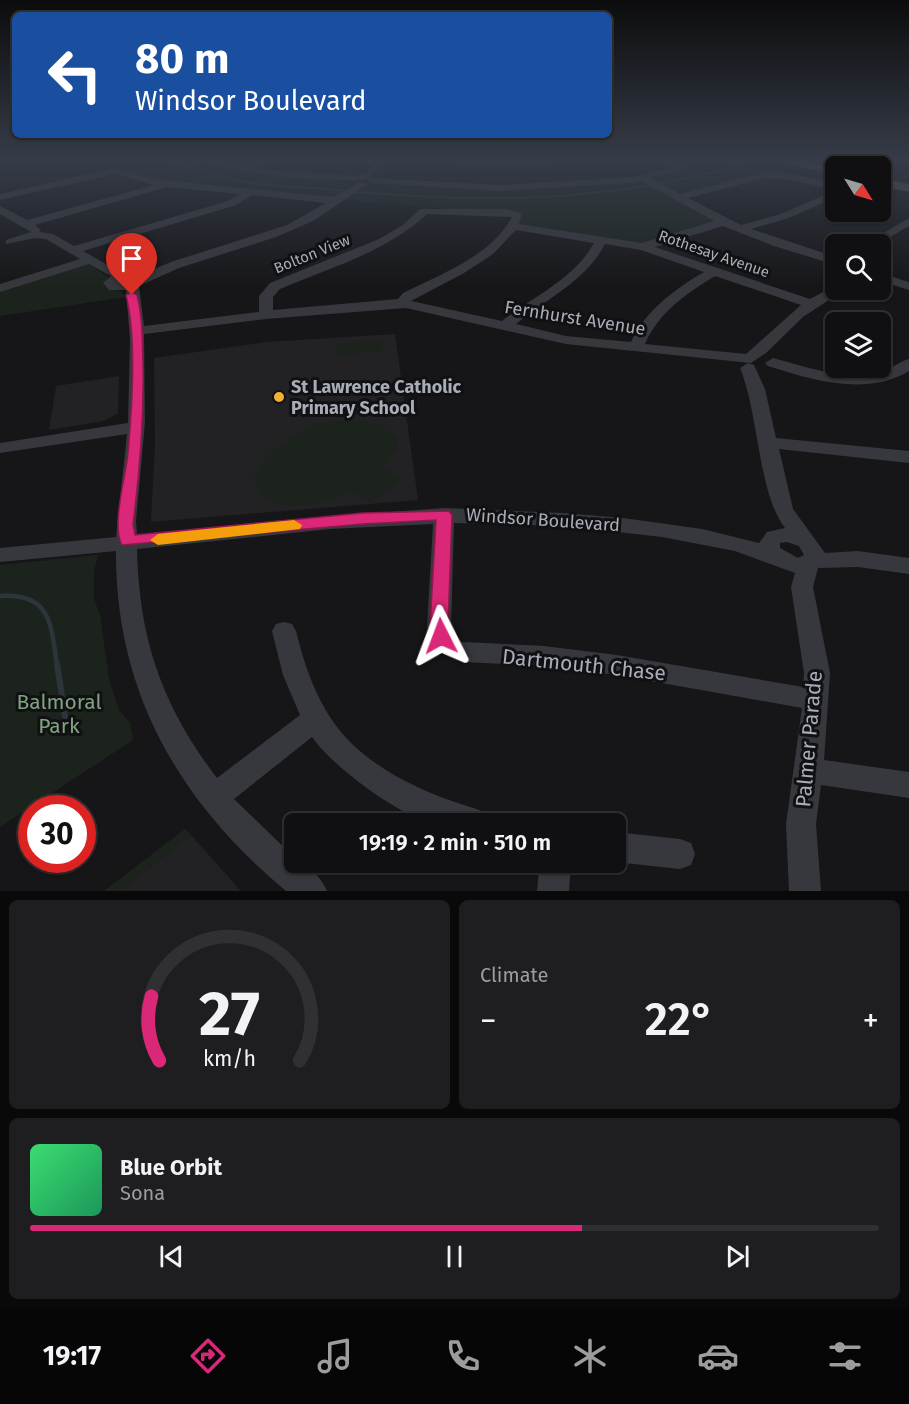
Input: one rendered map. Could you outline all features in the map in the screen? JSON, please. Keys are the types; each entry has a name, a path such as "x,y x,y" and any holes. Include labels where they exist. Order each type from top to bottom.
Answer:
{"street":[{"path":"5,244 116,203"},
{"path":"73,250 233,203"},
{"path":"125,281 295,225 335,203"},
{"path":"688,203 740,230 825,257"},
{"path":"740,230 785,216 812,203"},
{"path":"0,209 33,232 54,239 125,281 136,314 136,427 126,524 128,598 151,690 184,757 214,797 268,855 311,891"},
{"name":"Bolton View","path":"266,315 266,296 275,286 373,247 400,231 419,216 444,211 492,212 514,221"},
{"path":"406,303 475,261 514,221"},
{"name":"Rothesay Avenue","path":"514,221 534,230 602,238 646,248 712,272 812,303"},
{"path":"889,234 909,221"},
{"path":"646,248 723,222"},
{"path":"895,231 909,234"},
{"path":"504,327 567,282 591,257 602,238"},
{"path":"0,288 90,260"},
{"path":"636,348 664,308 712,272"},
{"path":"891,282 909,287"},
{"path":"757,389 784,327 812,303 825,296"},
{"name":"Fernhurst Avenue","path":"135,331 266,315 406,303 557,338 718,357 748,363 770,363"},
{"path":"748,363 770,363 803,372 844,378 868,378 896,372 909,364"},
{"name":"Palmer Parade","path":"748,363 757,389 783,510 807,559 817,673 816,700 801,824 805,891"},
{"path":"0,448 136,427"},
{"path":"769,443 909,457"},
{"name":"Palmer Parade","path":"776,536 783,510"},
{"name":"Windsor Boulevard","path":"0,555 363,519 444,515 578,520 726,540 791,535 807,559"},
{"name":"Dartmouth Chase","path":"444,515 439,627 445,643 454,650 544,656 617,665 816,700"},
{"path":"776,536 768,544 769,549 779,560"},
{"name":"Windsor Boulevard","path":"726,540 779,560"},
{"path":"807,559 858,559 909,566"},
{"name":"Palmer Parade","path":"779,560 807,559"},
{"path":"284,631 300,691 315,719 340,749 394,789 446,813"},
{"path":"214,797 315,719"},
{"path":"807,770 909,785"},
{"path":"626,848 680,854"},
{"path":"553,891 555,873"}],"shaded area":[{"name":"St Lawrence Catholic Primary School","path":"395,334 418,500 151,522 155,444 154,358 266,342"},
{"path":"119,376 118,413 104,421 49,430 56,386"},
{"path":"191,835 241,891 119,891"}],"green space":[{"path":"372,203 682,203 714,222 646,244 519,224 521,216"},
{"path":"85,264 91,265 108,277 105,286 120,291 126,297 0,316 0,289"},
{"path":"381,340 383,351 335,355 335,344"},
{"path":"353,419 377,423 396,437 398,450 387,463 363,483 384,468 403,479 370,502 351,491 329,500 299,505 284,505 271,501 261,494 255,483 255,474 268,456 279,447 312,427 332,421"},
{"name":"Balmoral Park","path":"98,555 94,571 94,600 100,614 109,679 119,710 130,723 133,740 49,795 18,795 18,815 0,827 0,565"},
{"path":"185,829 191,835 119,891 104,891"}],"waterway":[{"path":"0,596 17,596 30,600 46,614 53,637 57,666"},
{"path":"57,664 65,716"}],"slow traffic":[{"path":"158,540 294,525"}],"place":[{"name":"St Lawrence Catholic Primary School","path":"279,397"}],"route":[{"path":"132,295 136,314 138,359 135,453 126,524 128,541 363,519 444,515 439,627 441,636"}]}
